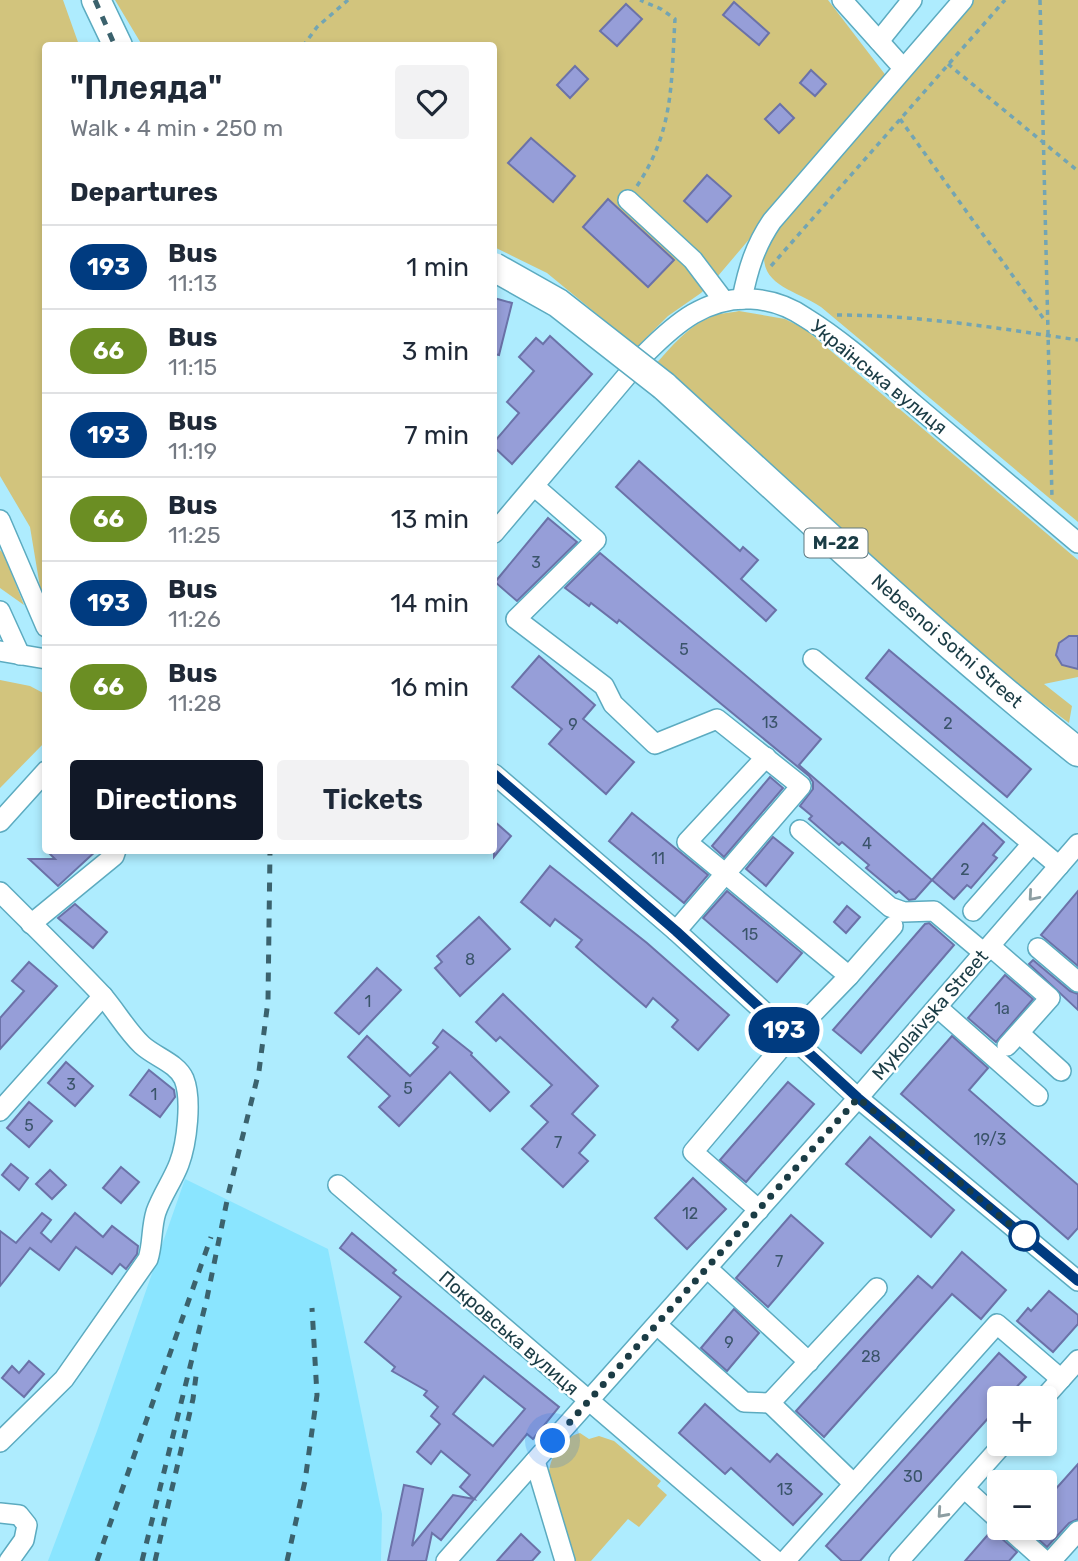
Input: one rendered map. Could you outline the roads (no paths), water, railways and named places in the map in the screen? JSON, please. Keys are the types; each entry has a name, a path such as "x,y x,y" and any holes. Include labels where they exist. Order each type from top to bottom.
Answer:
{"highway":[{"path":"96,0 116,42"},
{"name":"Nebesnoi Sotni Street","path":"497,269 558,303 664,386 890,592 1009,696 1067,738 1078,752"}],"street":[{"path":"842,0 903,68"},
{"path":"879,41 912,0"},
{"path":"628,200 733,300 750,260 772,221 962,0"},
{"name":"Українська вулиця","path":"497,529 646,353 671,328 704,307 733,300 769,301 787,307 838,339 1078,543"},
{"path":"534,486 596,540 516,619 604,686 613,704 655,744 717,719 801,786 676,931"},
{"path":"0,520 42,618"},
{"path":"0,611 20,655"},
{"path":"0,651 42,658"},
{"path":"813,659 1059,866"},
{"path":"766,757 687,842 849,976"},
{"path":"497,777 676,931 858,1098 1078,1281"},
{"path":"0,822 42,778"},
{"path":"800,830 890,907 904,912 934,911 1050,998 1013,1040 1061,1070"},
{"path":"973,911 1032,844"},
{"name":"Mykolaivska Street","path":"446,1561 858,1098 1078,844"},
{"path":"31,924 115,854"},
{"path":"0,892 103,996 142,1045 177,1069 184,1080 188,1107 186,1138 179,1165 165,1189 153,1222 148,1259 64,1379 0,1441"},
{"path":"759,1210 693,1152 791,1036 893,926"},
{"path":"1038,948 1078,982"},
{"path":"0,1111 103,996"},
{"path":"937,1007 1038,1096"},
{"name":"Покровська вулиця","path":"338,1185 776,1561"},
{"path":"707,1268 808,1362"},
{"path":"770,1403 877,1289"},
{"path":"785,1561 997,1324 1061,1378"},
{"path":"657,1325 744,1402 770,1403 854,1484"},
{"path":"1054,1386 1078,1360"},
{"path":"899,1561 992,1456"},
{"path":"535,1461 565,1561"},
{"path":"964,1488 987,1509"},
{"path":"0,1513 19,1515 26,1525 24,1541 9,1561"},
{"path":"1051,1561 1078,1531"},
{"path":"1021,1540 1045,1561"}],"railway":[{"path":"95,0 113,42"},
{"path":"142,1561 207,1298 229,1191 259,1071 268,1001 270,854"},
{"path":"97,1561 211,1237"},
{"path":"287,1561 305,1481 317,1395 312,1308"},
{"path":"155,1561 196,1376"}]}
